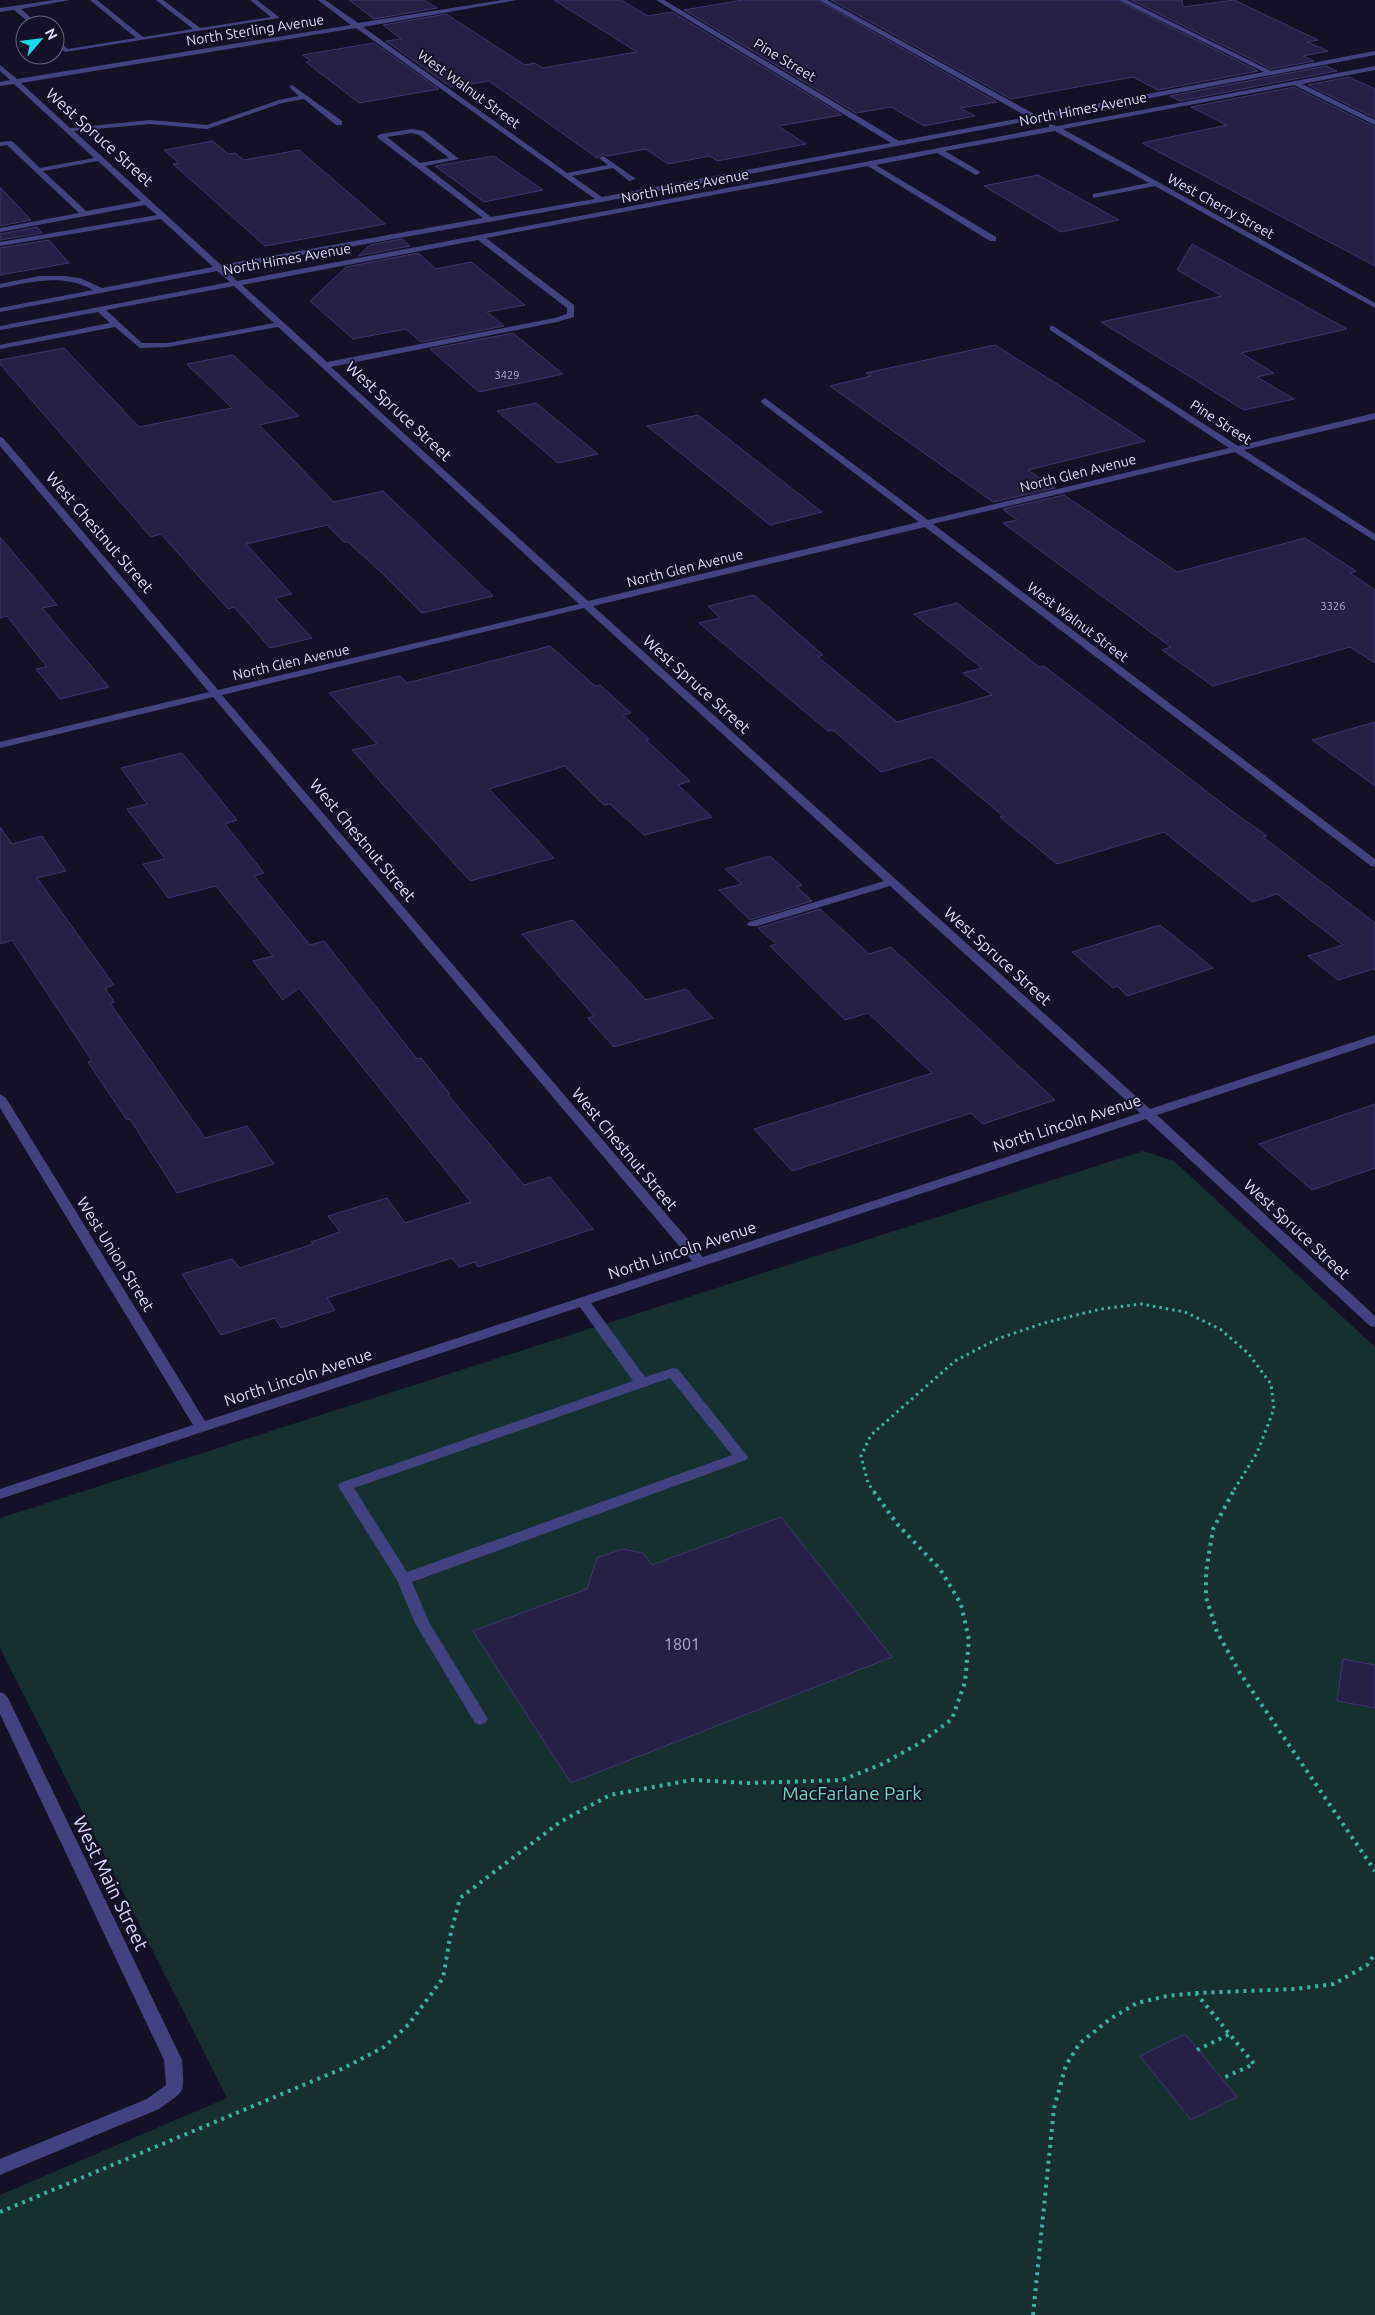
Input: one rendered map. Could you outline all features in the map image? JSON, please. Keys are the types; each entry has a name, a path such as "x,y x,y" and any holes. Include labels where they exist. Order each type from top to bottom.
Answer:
{"street":[{"path":"0,10 67,0"},
{"path":"93,0 141,39"},
{"path":"159,0 198,30"},
{"path":"65,49 67,51 277,18 253,0"},
{"name":"West Walnut Street","path":"321,0 601,200"},
{"name":"North Sterling Avenue","path":"0,84 514,0"},
{"name":"Pine Street","path":"658,0 897,143"},
{"path":"822,0 1034,117 1032,121 1023,125 981,135 939,151"},
{"path":"1122,0 1269,72"},
{"path":"16,8 24,15"},
{"name":"North Himes Avenue","path":"0,310 220,268 601,200 1375,53"},
{"name":"West Spruce Street","path":"0,67 587,606 1149,1115 1375,1323"},
{"name":"North Himes Avenue","path":"3,327 1375,68"},
{"path":"1055,128 1052,123 1061,119 1206,91 1252,75"},
{"path":"1293,82 1375,123"},
{"path":"292,87 339,123"},
{"path":"67,130 150,122 198,126 216,125 281,101 305,97"},
{"name":"West Cherry Street","path":"1055,128 1375,306"},
{"path":"419,165 454,159 421,133 412,131 380,136 490,220"},
{"path":"0,144 9,143 85,214"},
{"path":"939,151 976,173"},
{"path":"603,158 632,179"},
{"path":"38,170 99,159"},
{"path":"870,164 994,239"},
{"path":"566,175 614,166"},
{"path":"1096,196 1155,184"},
{"path":"0,230 147,202"},
{"path":"0,244 163,216"},
{"path":"326,365 557,320 571,315 571,307 480,238"},
{"path":"0,286 50,276 85,282 101,291"},
{"path":"100,308 140,346 168,345 280,324"},
{"path":"0,347 117,324"},
{"path":"3,327 19,344"},
{"name":"Pine Street","path":"1054,328 1236,449 1375,538"},
{"name":"West Walnut Street","path":"765,401 1375,864"},
{"name":"North Glen Avenue","path":"0,745 1375,416"},
{"name":"West Chestnut Street","path":"0,440 700,1262"},
{"path":"753,924 892,882"},
{"name":"North Lincoln Avenue","path":"0,1494 1375,1039"},
{"name":"West Union Street","path":"0,1098 202,1428"},
{"path":"583,1301 642,1383"},
{"path":"404,1579 741,1458 674,1372 344,1486 404,1579 422,1623 480,1719"},
{"name":"West Main Street","path":"0,1698 173,2060 175,2088 153,2104 0,2167"}],"path":[{"path":"0,2212 344,2068 384,2047 409,2024 443,1978 451,1932 460,1898 560,1822 610,1795 692,1780 749,1783 842,1780 882,1764 920,1743 952,1719 965,1682 969,1640 961,1604 940,1569 898,1525 868,1483 861,1456 871,1435 955,1361 997,1339 1044,1323 1101,1309 1141,1304 1185,1312 1220,1329 1248,1352 1271,1384 1274,1409 1258,1453 1236,1486 1213,1529 1206,1572 1206,1597 1216,1632 1240,1673 1375,1871"},
{"path":"1033,2315 1054,2108 1066,2066 1080,2043 1110,2018 1137,2003 1167,1996 1196,1993 1295,1990 1334,1984 1367,1965 1375,1954"},
{"path":"1196,1993 1254,2064 1221,2080"},
{"path":"1198,2050 1230,2034"}],"green space":[{"name":"MacFarlane Park","path":"1143,1151 1174,1161 1375,1347 1375,2315 0,2315 0,2195 227,2098 0,1648 0,1518"}],"building":[{"path":"349,0 424,0 437,8 374,19"},
{"path":"554,0 621,0 648,16 672,12 842,115 778,126 806,144 717,161 710,156 668,164 646,149 607,156 602,154 597,158 489,81 451,87 386,41 401,39 383,25 446,14 525,65 535,63 542,68 637,52"},
{"path":"743,0 817,0 997,102 960,108 975,116 924,126 891,107 856,113 684,10"},
{"path":"831,0 1117,0 1258,71 1158,90 1133,77 1011,99"},
{"path":"1131,0 1182,0 1183,7 1234,0 1318,40 1307,42 1328,51 1303,56 1314,61 1271,69"},
{"path":"374,43 439,89 359,103 306,62 311,61 302,55"},
{"path":"1326,66 1337,71 1180,101 1170,96"},
{"path":"1349,77 1375,89 1375,118 1308,85"},
{"path":"1294,87 1375,127 1375,266 1142,143 1227,125 1191,107"},
{"path":"213,141 228,154 235,153 244,160 299,150 385,224 265,246 173,164 179,163 164,150"},
{"path":"494,156 543,190 484,202 435,166"},
{"path":"1038,175 1119,220 1061,232 984,186"},
{"path":"0,187 31,220 0,226"},
{"path":"37,227 42,233 0,240 0,234"},
{"path":"402,239 410,246 358,256 370,245"},
{"path":"49,240 69,263 0,275 0,248"},
{"path":"1192,244 1347,329 1241,353 1274,373 1257,377 1294,399 1244,410 1101,322 1222,296 1177,270"},
{"path":"418,253 436,269 471,262 525,305 487,312 504,326 421,342 406,329 353,339 310,301 346,267"},
{"path":"513,333 563,374 479,392 430,349"},
{"path":"995,345 1145,441 1028,470 1055,488 993,502 830,386 871,376 866,373"},
{"path":"64,348 139,427 232,408 187,364 233,355 299,416 259,425 334,502 383,491 493,596 422,613 384,575 348,542 344,542 327,525 246,544 292,594 275,598 312,638 270,648 234,607 228,609 161,534 151,537 0,364 0,360"},
{"path":"536,403 598,454 558,463 497,411"},
{"path":"698,415 822,512 770,525 647,426"},
{"path":"1064,495 1177,572 1305,538 1356,571 1350,573 1375,590 1375,663 1350,647 1213,686 1162,650 1171,647 1003,523 1017,520 1003,509"},
{"path":"0,537 57,605 42,608 109,687 60,699 36,669 47,667 7,616 0,618"},
{"path":"754,595 823,655 818,657 897,722 992,695 963,673 982,668 914,614 957,603 1039,667 1044,666 1267,836 1263,837 1375,923 1375,970 1338,980 1308,956 1343,945 1277,894 1252,902 1164,832 1057,864 1000,817 1003,816 933,757 881,772 833,730 828,731 699,623 720,618 708,606"},
{"path":"550,646 595,686 600,685 631,713 623,715 649,739 646,740 690,781 678,785 712,817 644,835 610,804 604,805 565,766 489,789 554,858 470,881 352,750 377,744 329,693 400,676 407,683"},
{"path":"1375,722 1375,786 1312,740"},
{"path":"182,753 237,820 225,824 264,873 254,876 310,945 324,941 417,1059 421,1058 450,1094 448,1095 524,1185 550,1177 593,1229 478,1267 475,1262 459,1267 452,1258 327,1298 335,1310 281,1328 275,1318 221,1335 182,1274 232,1259 240,1268 313,1244 311,1242 340,1232 328,1216 387,1198 405,1223 471,1202 299,988 283,1000 253,961 273,956 216,886 168,898 143,864 165,859 127,809 147,804 121,768"},
{"path":"0,827 12,844 42,836 66,871 37,878 114,985 105,988 114,1002 110,1003 205,1138 247,1126 274,1164 177,1193 130,1119 127,1120 88,1062 92,1061 12,940 0,944"},
{"path":"770,856 802,885 797,887 812,901 750,920 719,890 742,884 725,869"},
{"path":"820,909 869,954 891,947 1055,1100 983,1124 971,1113 792,1171 754,1129 932,1073 868,1013 845,1020 770,946 776,944 758,928"},
{"path":"573,920 646,1000 686,989 713,1018 614,1047 588,1018 594,1016 522,934"},
{"path":"1160,925 1213,968 1127,996 1117,986 1113,988 1072,952"},
{"path":"1375,1104 1375,1168 1312,1190 1259,1144"},
{"path":"781,1517 892,1657 571,1783 473,1631 587,1589 597,1558 623,1549 643,1553 652,1565"},
{"path":"1343,1659 1375,1665 1375,1708 1337,1701"},
{"path":"1185,2034 1237,2097 1191,2120 1140,2056"}]}
